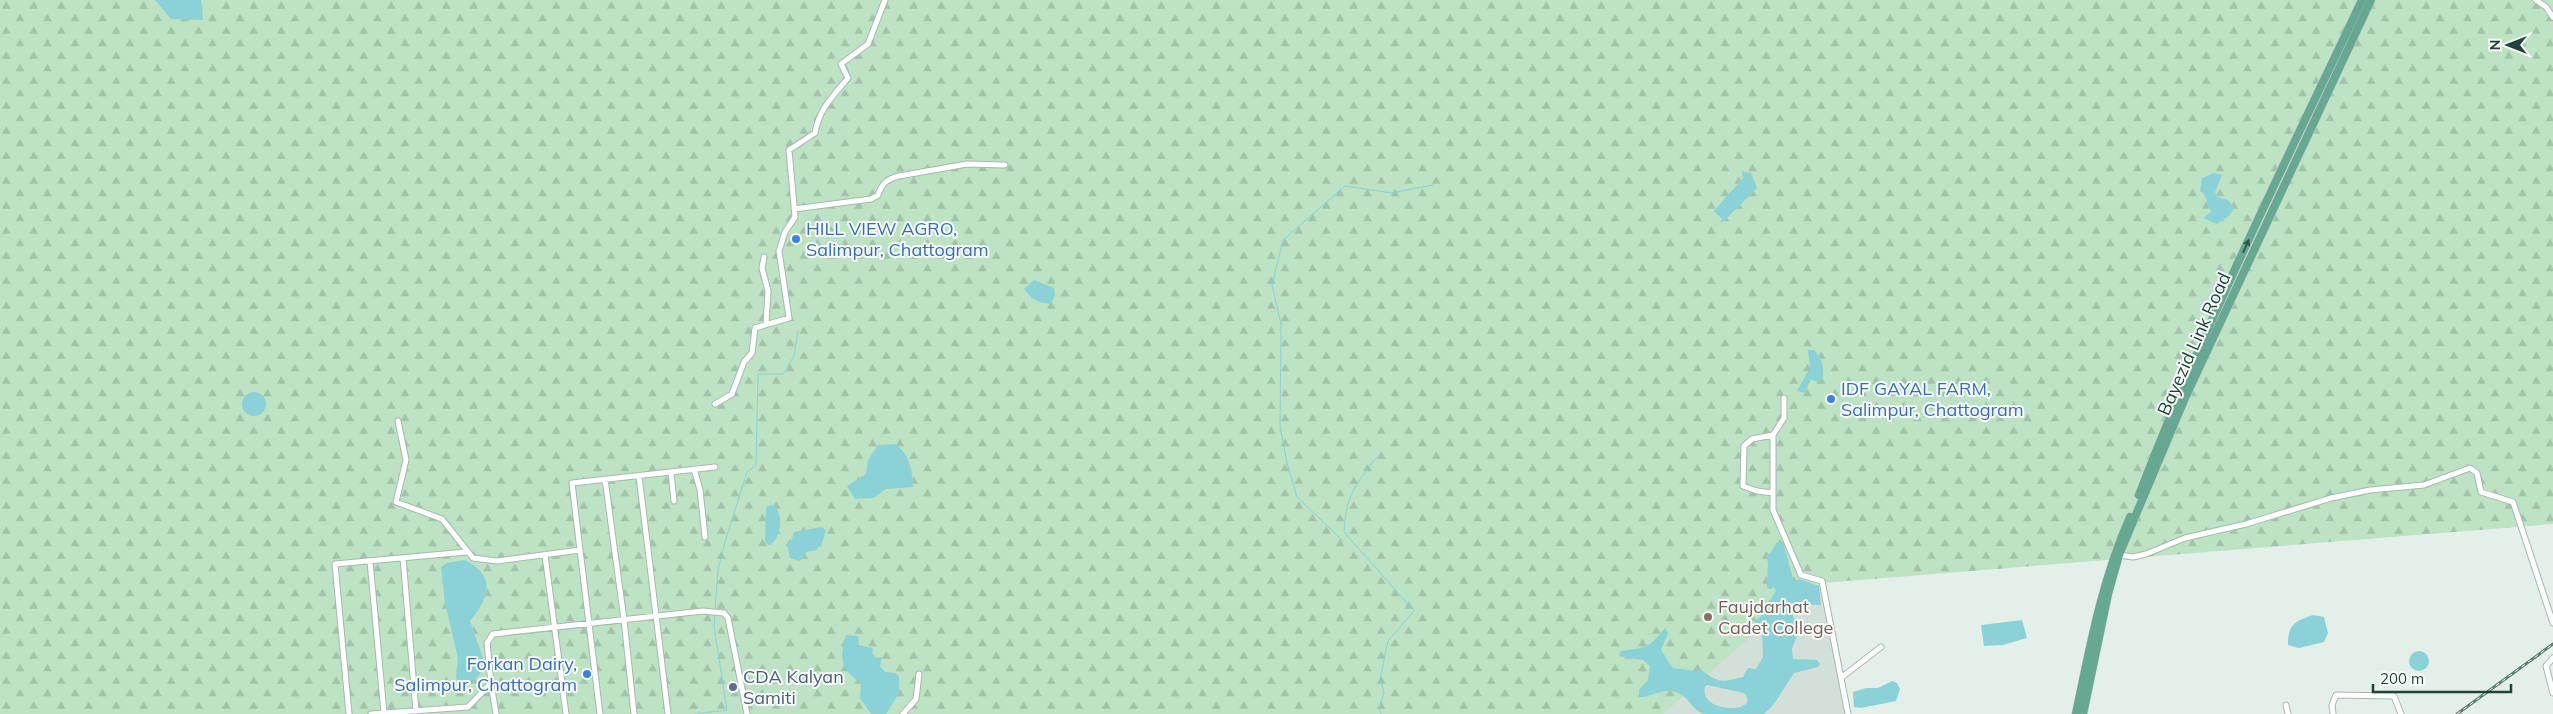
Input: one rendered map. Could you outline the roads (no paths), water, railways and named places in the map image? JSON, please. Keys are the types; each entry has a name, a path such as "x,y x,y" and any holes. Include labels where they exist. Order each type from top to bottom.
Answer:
{"main road":[{"name":"Bayezid Link Road","path":"2083,714 2108,594 2119,555 2185,398 2366,2"},
{"name":"Bayezid Link Road","path":"2076,714 2102,592 2114,554 2175,402 2257,222 2366,2"}],"street":[{"path":"715,404 732,394 744,362 752,353 756,328 789,318 780,251 785,232 795,217 788,150 815,133 817,119 823,106 848,78 841,64 868,44 876,29 880,8 885,0"},
{"path":"2536,0 2546,7 2553,17"},
{"path":"794,209 871,198 878,195 881,187 888,179 899,176 966,164 1005,165"},
{"path":"764,257 762,268 768,291 766,324"},
{"path":"1784,398 1784,418 1773,435 1773,510 1800,575 1822,581 1824,586 1848,714"},
{"path":"398,421 406,460 396,502 442,519 466,552 473,558 497,561 580,550"},
{"path":"1773,435 1752,438 1744,446 1742,476 1743,486 1757,492 1773,493"},
{"path":"600,714 572,483 716,467"},
{"path":"2119,555 2126,557 2140,555 2185,538 2246,524 2340,496 2370,490 2424,485 2470,468 2477,473 2481,492 2503,497 2513,502 2553,622"},
{"path":"694,469 700,490 705,537"},
{"path":"671,472 674,501"},
{"path":"639,476 668,714"},
{"path":"605,479 624,620 634,714"},
{"path":"349,714 335,564 466,552"},
{"path":"545,555 566,714"},
{"path":"403,558 416,711"},
{"path":"370,561 384,713"},
{"path":"496,714 487,643 493,634 703,611 724,613 728,618 747,714"},
{"path":"1842,677 1881,646"},
{"path":"2553,658 2546,666 2553,693"},
{"path":"902,714 916,699 919,674"},
{"path":"372,714 468,707 491,683"},
{"path":"2333,714 2332,705 2336,695 2394,696 2401,714"},
{"path":"2286,705 2288,714"},
{"path":"468,707 469,714"}],"water":[{"path":"155,0 201,0 203,20 171,19"},
{"path":"1742,171 1751,173 1757,188 1724,221 1714,211 1743,178"},
{"path":"2214,173 2222,175 2215,192 2217,197 2228,200 2234,208 2230,215 2217,224 2203,218 2211,212 2204,194 2200,191 2202,178"},
{"path":"1034,280 1054,288 1055,295 1051,304 1036,300 1024,289"},
{"path":"1808,350 1814,350 1817,353 1821,360 1823,372 1822,380 1817,382 1811,379 1805,393 1797,391 1810,368"},
{"path":"254,392 263,395 266,404 263,413 254,416 245,413 242,404 245,395"},
{"path":"896,444 909,463 913,487 886,489 873,498 855,499 847,486 866,474 868,460 878,445"},
{"path":"774,505 779,514 780,525 777,536 771,545 766,544 765,540 766,510 767,506"},
{"path":"822,527 826,531 822,543 816,550 806,552 800,561 790,558 787,543 791,542 794,532"},
{"path":"1777,542 1783,542 1794,582 1799,579 1819,586 1821,605 1795,604 1792,611 1799,630 1792,649 1793,659 1817,660 1820,664 1818,667 1794,673 1774,704 1764,714 1705,714 1696,710 1682,695 1672,691 1663,691 1639,697 1639,690 1648,680 1650,666 1643,660 1619,656 1621,651 1637,649 1650,644 1665,628 1668,633 1661,650 1673,668 1701,670 1721,681 1743,677 1748,668 1756,669 1763,657 1762,634 1754,622 1761,616 1762,611 1776,591 1774,587 1767,588 1768,563 1766,555 1770,554","holes":["1707,685 1744,693 1747,700 1745,705 1729,708 1711,702 1705,696 1705,687"]},
{"path":"465,560 482,573 487,588 482,604 470,621 483,658 484,668 475,679 469,682 456,679 458,658 445,603 441,567 447,563"},
{"path":"2313,615 2324,617 2328,633 2324,642 2299,648 2288,645 2289,632 2294,624"},
{"path":"2022,620 2027,638 2003,645 1984,646 1981,625"},
{"path":"846,635 858,636 859,645 873,648 872,653 876,658 882,657 880,666 885,672 895,673 899,676 899,693 886,714 871,714 860,698 861,683 849,673 843,662 842,650"},
{"path":"2419,651 2426,654 2429,661 2426,668 2419,671 2412,668 2409,661 2412,654"},
{"path":"1892,681 1897,683 1900,689 1896,701 1861,708 1854,707 1853,692 1866,688 1878,688"}],"waterway":[{"path":"1343,541 1297,497 1287,463 1280,426 1281,324 1272,285 1283,240 1345,186 1391,193 1433,185"},
{"path":"715,610 718,570 725,542 747,472 756,465 758,374 783,374 794,356 798,331"},
{"path":"1377,457 1353,491 1347,509 1344,532 1414,611 1388,641 1380,679 1384,693 1379,708 1381,714"},
{"path":"694,714 727,710 714,626 715,614"}],"railway":[{"path":"2457,714 2553,644"}],"place":[{"name":"HILL VIEW AGRO, Salimpur, Chattogram","path":"796,239"},
{"name":"IDF GAYAL FARM, Salimpur, Chattogram","path":"1831,399"},
{"name":"Faujdarhat Cadet College","path":"1708,617"},
{"name":"Forkan Dairy, Salimpur, Chattogram","path":"587,674"},
{"name":"CDA Kalyan Samiti","path":"733,687"}]}
